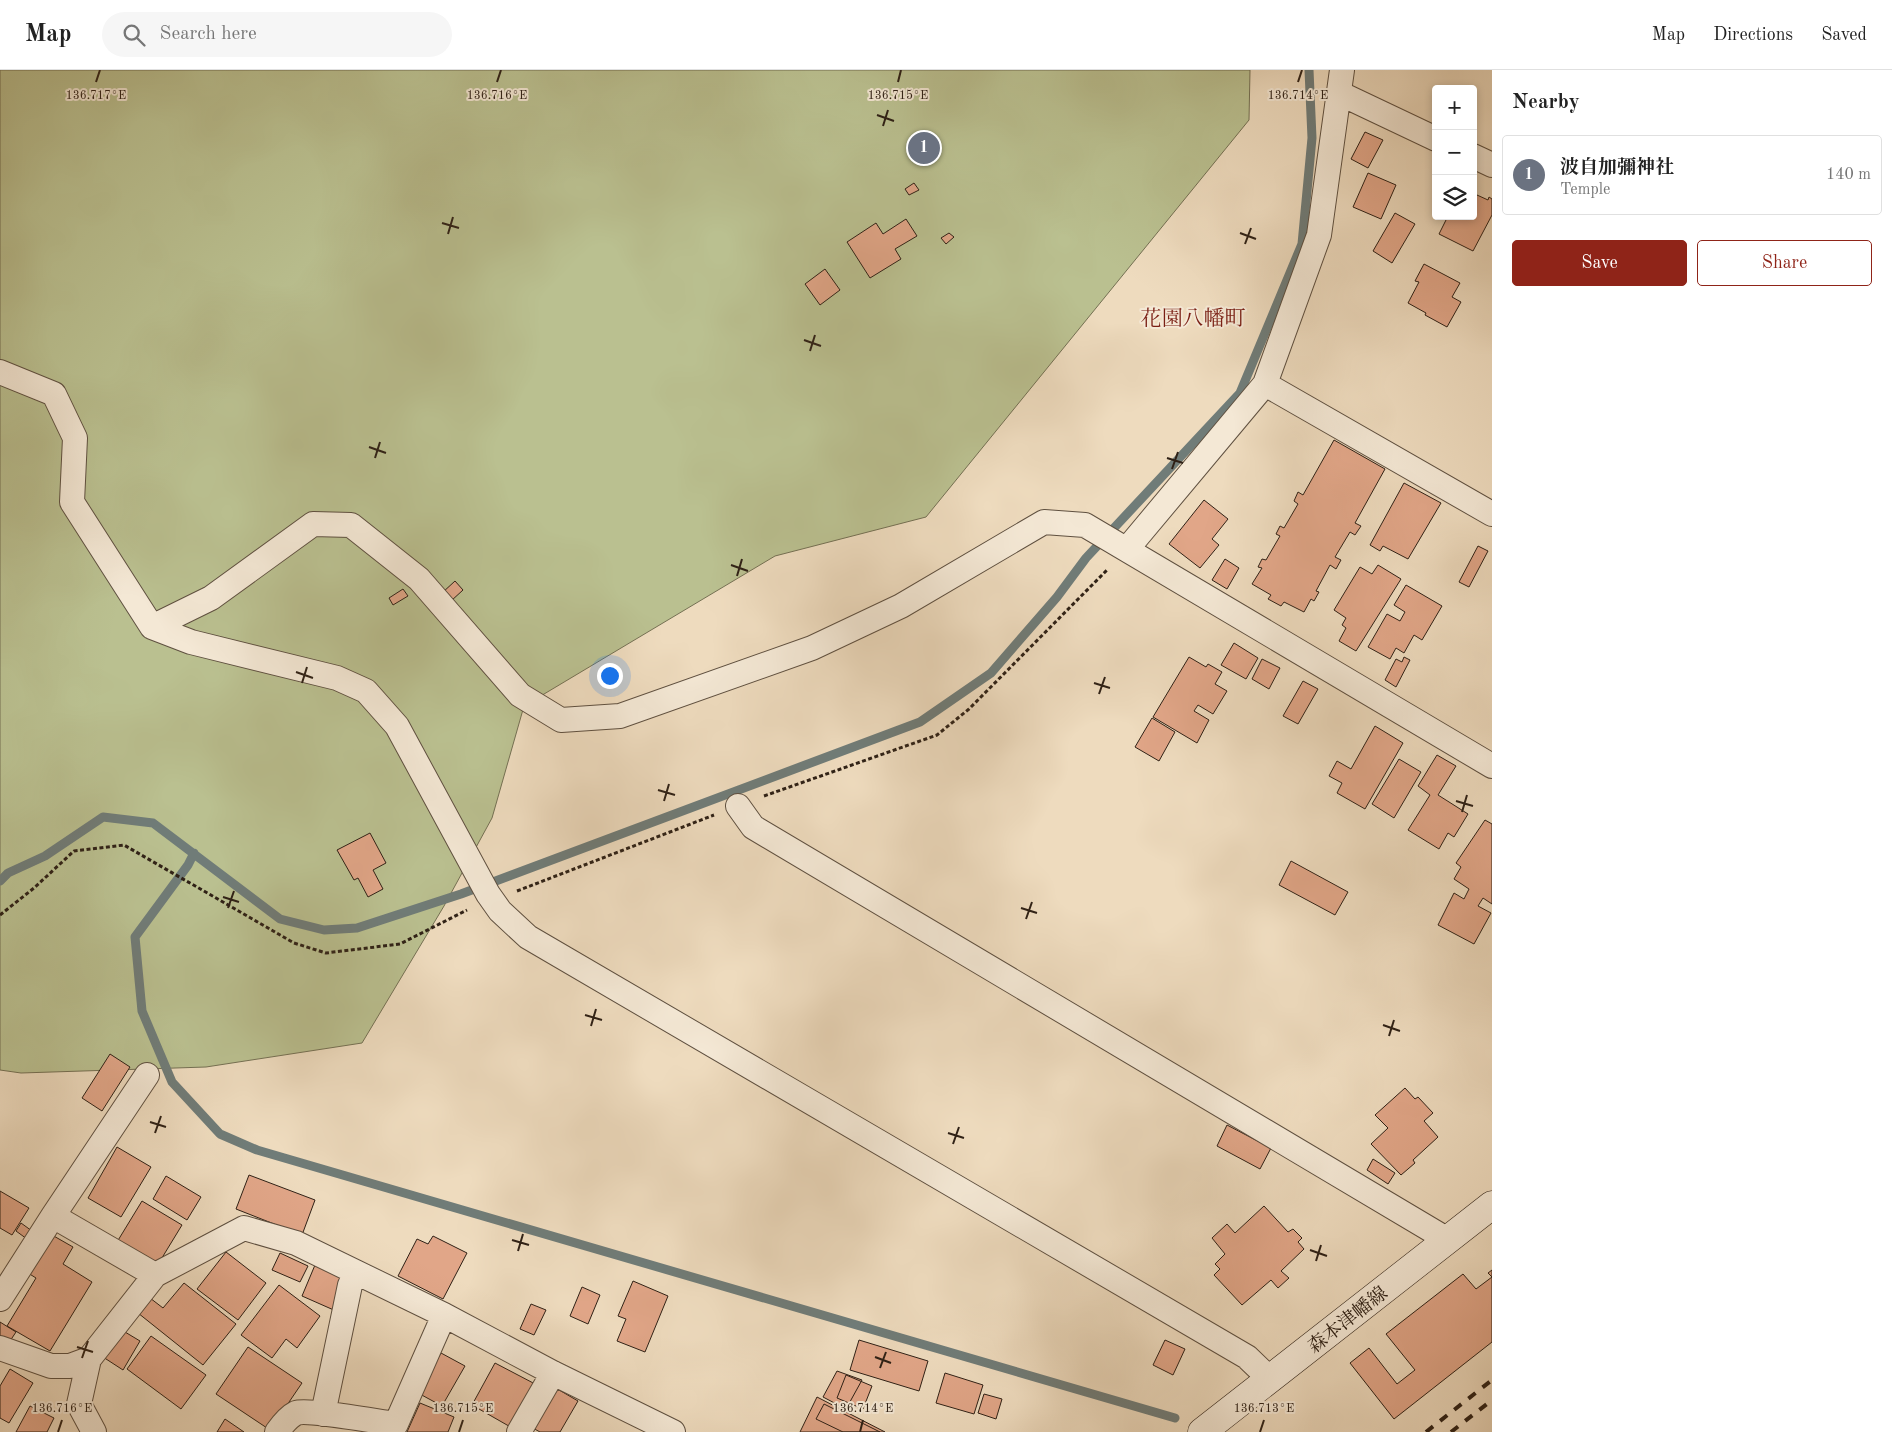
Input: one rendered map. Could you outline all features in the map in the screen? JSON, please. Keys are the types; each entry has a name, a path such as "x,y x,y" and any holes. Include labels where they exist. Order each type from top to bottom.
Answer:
{"main road":[{"name":"森本津幡線","path":"1202,1432 1492,1205"}],"street":[{"path":"1112,541 1265,384 1320,235 1340,81 1432,137"},
{"path":"1477,158 1492,165"},
{"path":"0,372 54,394 75,438 72,502 152,627 191,642 337,678 366,691 396,726 486,890 500,911 528,938 1247,1357 1270,1379"},
{"path":"1265,384 1492,514"},
{"path":"152,627 211,598 313,524 351,524 420,579 520,695 561,720 620,716 812,648 901,606 1044,522 1085,525 1492,766"},
{"path":"738,806 753,826 1448,1240"},
{"path":"0,1299 147,1075"},
{"path":"53,1216 155,1275"},
{"path":"94,1432 78,1404 89,1359 155,1275 244,1228 296,1244 444,1315 553,1373 673,1432"},
{"path":"323,1414 350,1285 356,1273"},
{"path":"277,1432 282,1424 297,1413 323,1414 398,1428 444,1315"},
{"path":"0,1348 51,1366 70,1366 89,1359"},
{"path":"519,1432 553,1373"}],"path":[{"path":"0,915 34,888 74,851 124,845 294,942 326,954 400,944 459,913 486,890 738,806 937,735 969,709 1112,541"}],"green space":[{"path":"0,70 1250,70 1249,120 926,517 775,556 524,706 492,818 444,906 362,1043 206,1067 21,1073 0,1070"}],"building":[{"path":"1365,132 1383,140 1368,168 1351,159"},
{"path":"1368,173 1396,185 1381,219 1353,207"},
{"path":"914,183 919,190 909,195 905,189"},
{"path":"1477,195 1488,200 1489,197 1492,199 1492,215 1473,251 1439,234 1446,220 1477,220"},
{"path":"1395,213 1415,224 1392,263 1373,251"},
{"path":"906,219 917,236 895,249 901,259 870,278 847,242 876,223 883,234"},
{"path":"949,233 954,237 946,244 941,238"},
{"path":"1424,264 1460,283 1452,297 1461,302 1447,327 1408,303 1419,282 1415,281"},
{"path":"825,269 840,290 820,305 805,284"},
{"path":"1334,440 1385,469 1355,523 1361,526 1355,535 1350,532 1335,557 1341,560 1336,569 1330,565 1316,591 1319,592 1314,601 1311,599 1304,612 1284,602 1281,606 1268,599 1271,595 1252,584 1262,568 1258,567 1262,559 1266,560 1280,536 1276,534 1280,526 1284,528 1298,504 1294,501 1298,492 1303,495"},
{"path":"1404,483 1441,503 1408,559 1383,546 1380,551 1370,545"},
{"path":"1204,500 1228,519 1212,539 1219,545 1200,568 1169,544"},
{"path":"1478,546 1488,551 1469,587 1459,582"},
{"path":"1225,559 1239,568 1227,589 1212,580"},
{"path":"1378,565 1401,579 1356,651 1339,641 1346,628 1342,625 1346,618 1334,610 1360,567 1372,574"},
{"path":"455,581 463,590 451,601 442,593"},
{"path":"1406,585 1442,606 1422,640 1414,635 1404,653 1396,648 1390,659 1368,647 1387,614 1400,621 1405,612 1394,605"},
{"path":"403,589 408,596 393,605 389,598"},
{"path":"1234,643 1258,658 1246,679 1221,665"},
{"path":"1189,657 1206,667 1208,664 1222,672 1215,684 1227,691 1213,714 1198,705 1194,711 1209,720 1197,743 1153,717"},
{"path":"1404,657 1410,660 1396,687 1385,680 1396,659 1402,662"},
{"path":"1262,659 1280,668 1269,689 1252,679"},
{"path":"1303,681 1318,689 1298,724 1283,716"},
{"path":"1152,718 1175,732 1159,761 1135,747"},
{"path":"1375,726 1403,743 1365,809 1337,793 1342,783 1329,776 1337,761 1351,769"},
{"path":"1437,755 1456,766 1438,795 1468,814 1454,837 1448,833 1439,849 1408,830 1430,795 1418,786"},
{"path":"1399,759 1421,772 1394,818 1372,804"},
{"path":"1485,820 1492,824 1492,904 1483,898 1478,906 1491,913 1474,944 1438,925 1454,893 1464,899 1469,889 1454,879 1461,867 1456,863"},
{"path":"370,833 386,863 373,870 383,889 368,897 358,878 354,880 337,850"},
{"path":"1291,861 1348,892 1335,915 1279,885"},
{"path":"110,1054 130,1067 102,1111 82,1098"},
{"path":"1405,1088 1415,1099 1418,1097 1433,1113 1424,1121 1438,1137 1413,1160 1415,1163 1401,1175 1371,1144 1388,1128 1375,1115"},
{"path":"1227,1125 1271,1148 1260,1169 1217,1146"},
{"path":"117,1147 151,1167 121,1217 88,1198"},
{"path":"1373,1159 1395,1173 1388,1184 1367,1170"},
{"path":"249,1175 315,1200 302,1235 236,1209"},
{"path":"166,1176 201,1197 187,1220 153,1199"},
{"path":"0,1191 29,1208 12,1235 0,1228"},
{"path":"142,1201 182,1225 157,1266 117,1242"},
{"path":"1264,1206 1288,1232 1293,1229 1302,1238 1298,1242 1304,1249 1281,1271 1289,1278 1278,1288 1271,1280 1242,1305 1214,1275 1220,1269 1215,1264 1225,1254 1212,1238 1227,1224 1235,1233"},
{"path":"21,1223 32,1231 27,1239 16,1231"},
{"path":"52,1235 73,1247 63,1264 92,1282 50,1351 7,1326 36,1278 28,1273"},
{"path":"433,1236 467,1253 443,1299 398,1276 417,1239 428,1244"},
{"path":"226,1252 266,1283 238,1320 197,1289"},
{"path":"280,1253 308,1266 300,1282 272,1270"},
{"path":"315,1265 349,1280 336,1311 302,1296"},
{"path":"1463,1274 1476,1289 1492,1277 1492,1342 1394,1419 1350,1363 1369,1348 1397,1384 1415,1370 1386,1334"},
{"path":"633,1281 668,1296 645,1352 617,1341 626,1319 618,1316"},
{"path":"184,1283 236,1324 203,1365 138,1313 150,1298 163,1308"},
{"path":"279,1285 320,1316 297,1348 286,1339 272,1358 241,1335"},
{"path":"582,1287 600,1295 588,1324 570,1316"},
{"path":"531,1304 546,1310 534,1335 520,1329"},
{"path":"0,1322 16,1332 10,1341 0,1338"},
{"path":"120,1329 140,1341 123,1370 103,1357"},
{"path":"151,1336 206,1375 181,1409 127,1369"},
{"path":"859,1340 928,1361 919,1391 850,1370"},
{"path":"1165,1340 1185,1349 1173,1375 1153,1365"},
{"path":"248,1347 302,1383 270,1430 216,1394"},
{"path":"441,1353 465,1366 442,1406 418,1393"},
{"path":"495,1363 537,1385 514,1429 472,1405"},
{"path":"10,1369 33,1383 9,1423 0,1418 0,1386"},
{"path":"837,1371 862,1380 846,1409 823,1397"},
{"path":"945,1373 983,1385 974,1414 936,1403"},
{"path":"846,1375 872,1386 863,1409 837,1398"},
{"path":"554,1387 578,1401 560,1432 540,1432 531,1427"},
{"path":"984,1394 1002,1399 996,1419 978,1413"},
{"path":"817,1397 885,1432 800,1432"},
{"path":"420,1403 454,1417 448,1432 407,1432"},
{"path":"824,1404 880,1432 843,1432 816,1419"},
{"path":"30,1406 54,1418 47,1432 16,1432"},
{"path":"225,1419 244,1432 217,1432"}],"waterway":[{"path":"0,881 8,873 45,856 103,817 153,823 280,919 324,930 357,928 461,894 920,722 991,673 1057,597 1086,558 1240,393 1302,244 1312,138 1309,70"},
{"path":"194,853 188,865 135,937 142,1011 172,1082 220,1134 257,1150 1175,1418"}],"railway":[{"path":"1426,1432 1492,1380"},
{"path":"1451,1432 1492,1400"}],"place":[{"name":"波自加彌神社","path":"924,148"}],"district":[{"name":"花園八幡町","path":"1193,318"}]}
